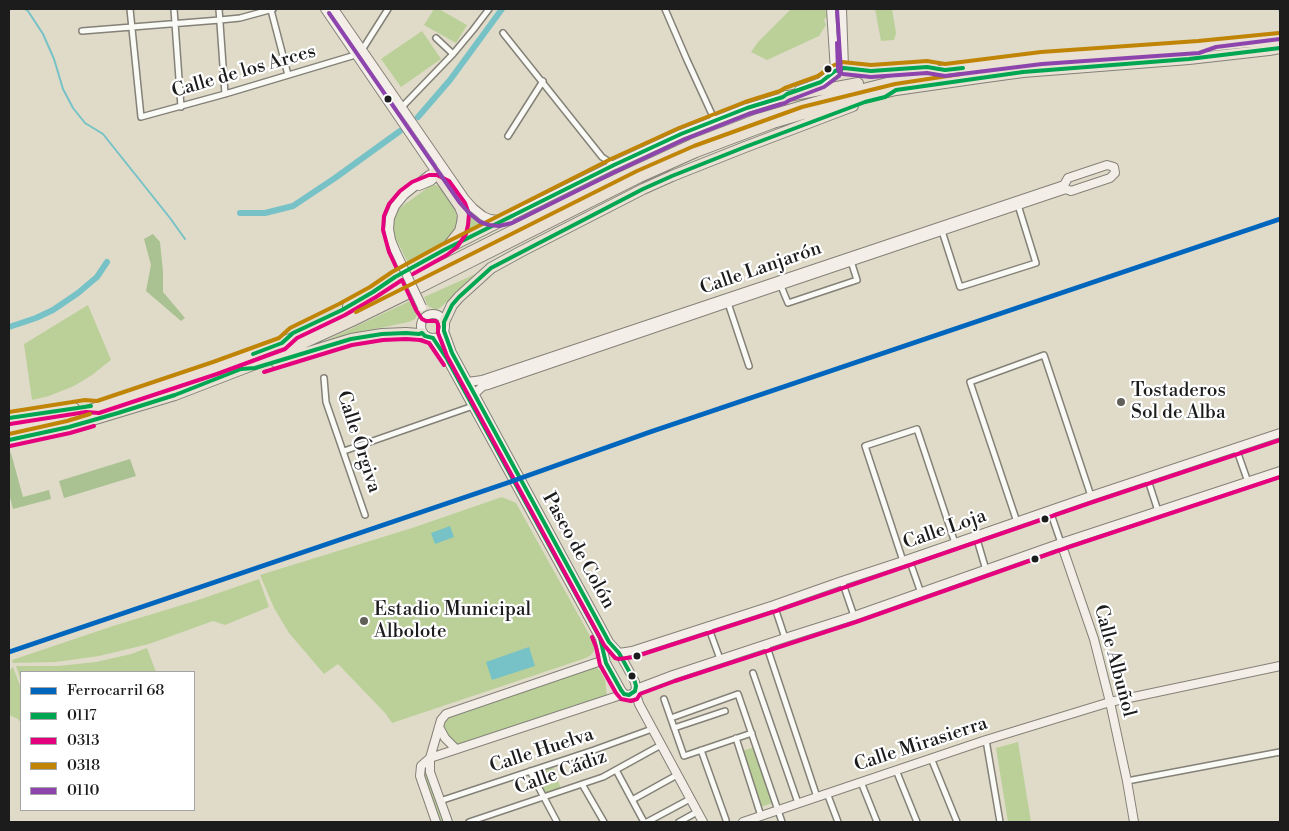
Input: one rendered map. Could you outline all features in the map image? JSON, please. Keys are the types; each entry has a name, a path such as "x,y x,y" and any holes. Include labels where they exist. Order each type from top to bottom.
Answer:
{"highway":[{"path":"1199,47 1214,41 1280,33"},
{"path":"9,440 69,427 175,395 308,341 597,188 723,132 799,106 945,70 1041,58 1199,47 1280,38"},
{"path":"9,431 98,407 207,371 282,343 413,286 696,152 804,113 896,90 955,81 1023,72 1280,48"},
{"path":"1269,50 1280,52"},
{"path":"840,70 871,71 927,67 945,70"},
{"path":"783,97 899,75 911,77"},
{"path":"444,326 452,305 474,282 491,268 541,240 672,176 840,110 885,97 896,90"},
{"path":"433,176 435,181 447,181 463,215 460,231 453,242 444,250"},
{"path":"282,343 292,333 342,310 395,277 509,217"},
{"path":"241,369 255,368 351,339 382,334 422,333"},
{"path":"11,417 86,406 98,407"},
{"path":"9,445 26,441 36,434"}],"street":[{"path":"130,9 132,28"},
{"path":"174,9 181,107"},
{"path":"219,9 225,94"},
{"path":"82,31 240,18 272,9 288,75"},
{"path":"325,9 359,52 399,110 448,172 447,181 473,208 490,219 499,220 509,217 681,134 747,108 822,82 840,70"},
{"path":"334,9 359,52"},
{"path":"359,52 388,9"},
{"path":"399,110 453,54 489,9"},
{"path":"665,9 715,121"},
{"path":"831,9 840,70"},
{"path":"840,70 842,9"},
{"name":"Calle de los Arces","path":"132,28 140,117 225,94 359,52"},
{"path":"503,33 602,156 614,165"},
{"path":"436,38 453,54"},
{"path":"508,136 543,81"},
{"path":"399,110 433,176"},
{"path":"427,315 395,250 389,228 390,218 395,206 404,195 433,176 438,160"},
{"name":"Calle Lanjarón","path":"1107,165 1114,167 1115,173 1110,178 1071,192 1065,187 1068,178 1107,165"},
{"name":"Calle Lanjarón","path":"474,394 484,386 781,286 941,228 1018,205 1065,187"},
{"name":"Calle Lanjarón","path":"468,382 482,380 1065,187"},
{"path":"941,228 960,287 1036,263 1018,205"},
{"name":"Calle Lanjarón","path":"781,286 788,303 857,280 851,261"},
{"path":"728,303 749,366"},
{"path":"431,314 439,315 444,326 440,336 433,338 422,333 420,325 424,317 431,314"},
{"name":"Paseo de Colón","path":"444,326 452,354 468,382 506,460"},
{"name":"Paseo de Colón","path":"433,338 448,358 473,406 506,460 608,642 618,652 635,682 631,692"},
{"path":"1017,522 970,382 1044,355 1091,496"},
{"name":"Calle Órgiva","path":"324,378 326,402 365,515"},
{"path":"344,451 473,406"},
{"path":"921,593 906,560 865,446 917,428 956,543"},
{"name":"Calle Loja","path":"439,727 441,720 446,714 605,658 607,653 612,651 632,651 774,605 842,580 1280,433"},
{"path":"1236,448 1248,482"},
{"path":"436,822 420,776 421,766 430,758 631,692 720,659 854,616 1280,471"},
{"path":"1147,477 1158,511"},
{"name":"Paseo de Colón","path":"527,497 600,638 605,658 631,692"},
{"name":"Calle Albuñol","path":"1050,511 1094,639 1110,702 1134,822"},
{"path":"976,536 986,570"},
{"path":"842,580 854,616"},
{"path":"774,605 785,638"},
{"path":"708,626 720,659"},
{"path":"766,644 817,797"},
{"name":"Calle Mirasierra","path":"743,822 986,740 1110,702 1280,666"},
{"path":"753,673 798,803"},
{"path":"631,692 703,822"},
{"path":"671,718 738,694 782,822"},
{"path":"664,699 684,756 752,733"},
{"path":"674,728 725,711"},
{"path":"439,727 444,738 456,749"},
{"path":"439,727 430,758 430,772 448,822"},
{"name":"Calle Huelva","path":"440,801 652,729"},
{"path":"736,738 761,816"},
{"path":"986,740 1000,822"},
{"name":"Calle Cádiz","path":"469,822 603,777 661,745"},
{"path":"701,750 726,820"},
{"path":"1127,781 1280,752"},
{"path":"931,758 957,822"},
{"path":"616,770 645,822 690,799"},
{"path":"896,770 917,822"},
{"path":"530,771 557,822"},
{"path":"632,800 677,775"},
{"path":"861,782 877,822"},
{"path":"582,784 604,822"},
{"path":"827,793 838,822"},
{"path":"679,822 698,812"}],"green space":[{"path":"434,9 439,9 467,25 456,43 424,25"},
{"path":"791,9 825,9 827,16 824,20 826,25 819,36 767,60 751,52 758,42"},
{"path":"875,9 892,9 896,33 894,40 881,41"},
{"path":"422,31 441,59 401,87 381,59"},
{"path":"436,185 441,188 454,207 458,221 456,229 440,249 409,265 395,237 393,220 401,207 430,186"},
{"path":"467,211 480,221 487,223 464,235 468,220"},
{"path":"153,234 160,242 163,292 185,318 181,321 146,291 151,265 144,239"},
{"path":"480,272 440,308 436,310 428,306 424,297"},
{"path":"414,299 418,310 417,315 415,319 409,322 325,341"},
{"path":"88,305 111,360 74,386 49,396 32,400 24,344"},
{"path":"11,453 23,497 49,490 51,499 13,509 9,493 9,454"},
{"path":"130,459 136,476 64,498 59,481"},
{"path":"502,497 516,503 594,643 594,651 586,658 392,723 386,714 338,664 324,674 289,633 274,608 260,575 412,528"},
{"path":"259,579 269,607 225,625 213,621 149,644 99,656 56,662 13,663 12,660"},
{"path":"147,648 156,671 20,671 20,678 16,666 58,666 96,662 131,654"},
{"path":"595,665 605,680 607,697 457,746 444,731 447,717"},
{"path":"13,667 20,685 20,722 9,715 9,671"},
{"path":"1018,742 1031,822 1008,822 996,748"},
{"path":"755,747 773,803 760,807 742,751"},
{"path":"553,767 561,789 545,794 535,773"},
{"path":"426,769 445,822 439,822 422,772"}],"water":[{"path":"450,526 454,537 435,544 431,533"},
{"path":"529,647 535,666 492,680 486,662"}],"waterway":[{"path":"25,9 43,34 54,59 63,89 73,108 85,123 103,134 185,239"},
{"path":"418,117 450,80 502,9"},
{"path":"240,213 265,213 293,206 400,131"},
{"path":"9,327 53,310 97,277 107,262"}],"rail line":[{"name":"68","path":"9,652 507,483 650,432 1280,219"}],"transit line":[{"name":"0110","path":"329,13 460,203 480,222 499,226 512,223 683,140 824,87 839,76 841,72 837,9"},
{"name":"0318","path":"9,412 85,400 97,401 279,338 290,328 370,287 392,272 441,245 611,159 679,128 818,76 832,66 842,62 871,65 927,61 945,64 1041,52 1198,41 1279,33"},
{"name":"0110","path":"837,43 839,72 871,77 927,73 945,76 1042,64 1199,53 1216,47 1280,39"},
{"name":"0117","path":"9,440 69,427 118,413 175,395 241,369 255,368 351,339 382,334 422,333 433,338 447,359 600,638 606,663 621,690 624,694 629,695 635,691 635,682 619,653 609,642 452,353 444,331 444,322 452,305 459,297 491,268 643,189 745,147 865,102 885,97 896,90 1023,72 1189,59 1280,48"},
{"name":"0117","path":"253,354 282,343 293,333 342,310 395,277 444,250 614,165 681,134 821,82 835,71 844,68 871,71 927,67 945,70 963,68"},
{"name":"0318","path":"356,312 637,171 694,146 802,107 895,84 961,74"},
{"name":"0313","path":"397,269 389,252 383,230 384,216 389,204 400,191 412,182 429,175 437,175 449,181 465,203 469,214 466,234 457,247 447,255 413,274"},
{"name":"0313","path":"10,424 86,412 99,413 217,374 285,349 297,338 345,315 402,280 422,319 436,321 438,324 438,333 447,356 604,645 615,658 619,659 634,657 776,611 1280,440"},
{"name":"0313","path":"264,372 352,345 383,340 406,339 429,343 444,365"},
{"name":"0117","path":"9,418 91,406"},
{"name":"0318","path":"9,434 90,414"},
{"name":"0313","path":"10,446 94,426"},
{"name":"0313","path":"592,637 600,665 616,693 621,699 631,701 637,699 640,694 675,681 856,622 1063,549 1280,477"}],"place":[{"name":"Tostaderos Sol de Alba","path":"1121,402"},
{"name":"Estadio Municipal Albolote","path":"364,621"}]}
